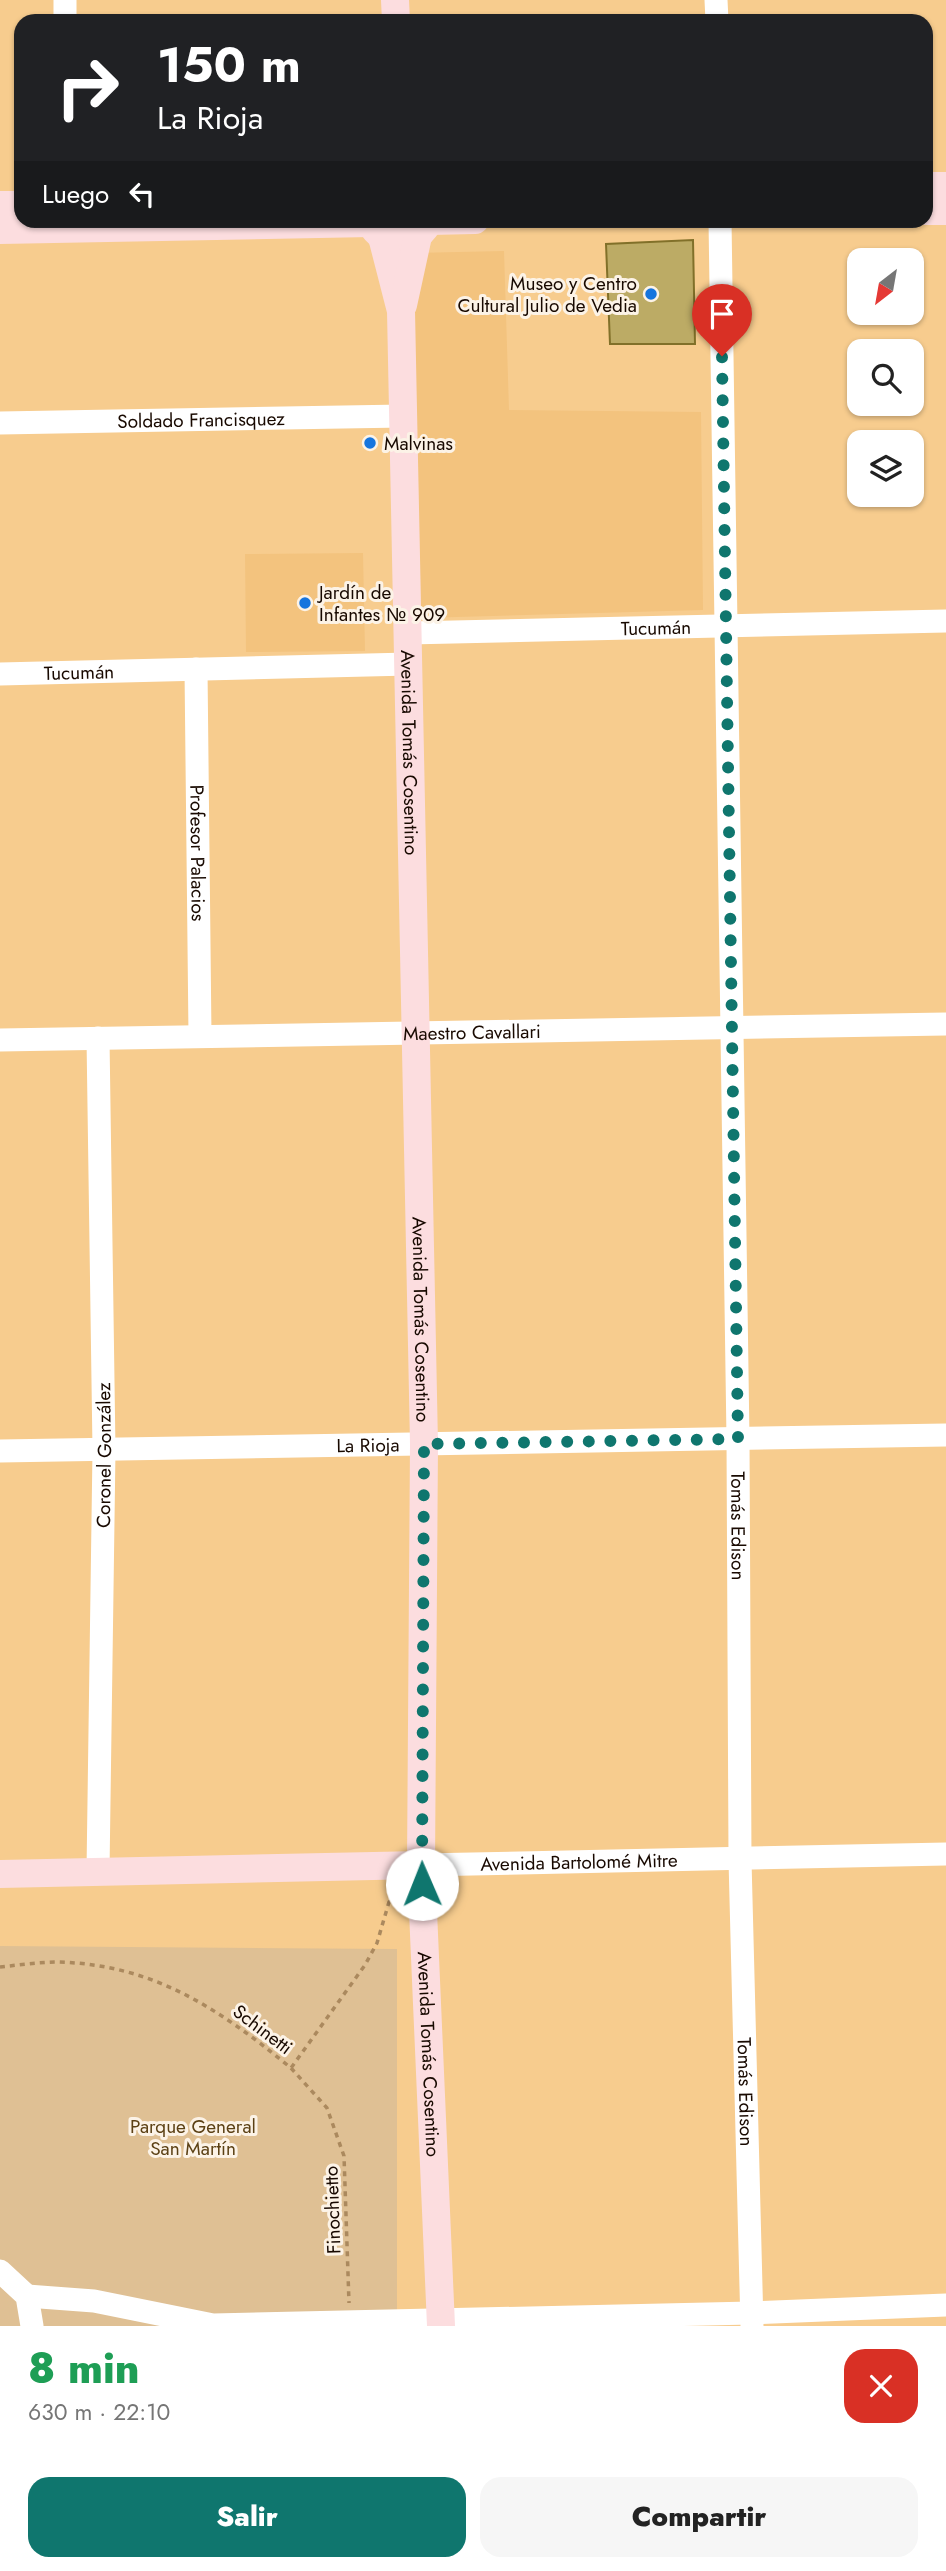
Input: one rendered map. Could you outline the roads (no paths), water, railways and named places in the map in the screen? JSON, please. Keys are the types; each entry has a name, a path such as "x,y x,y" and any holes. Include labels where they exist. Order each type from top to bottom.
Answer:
{"main road":[{"path":"0,230 28,228"},
{"name":"Avenida Tomás Cosentino","path":"374,228 401,311 424,1444 421,1865 441,2323"},
{"path":"376,228 402,242 423,228"},
{"name":"Avenida Tomás Cosentino","path":"401,311 425,228"},
{"name":"Avenida Bartolomé Mitre","path":"0,1874 421,1865"}],"street":[{"name":"Tomás Edison","path":"720,228 738,1439 740,1860 752,2320"},
{"name":"Soldado Francisquez","path":"0,423 403,416"},
{"name":"Tucumán","path":"408,633 946,621"},
{"name":"Tucumán","path":"0,674 408,664"},
{"name":"Profesor Palacios","path":"196,669 200,1036"},
{"name":"Maestro Cavallari","path":"0,1040 946,1024"},
{"name":"Coronel González","path":"98,1038 104,1450 98,1871"},
{"name":"La Rioja","path":"0,1451 946,1435"},
{"name":"Avenida Bartolomé Mitre","path":"421,1865 946,1854"},
{"path":"0,2271 27,2296 32,2326"},
{"path":"27,2296 93,2301 213,2326 350,2322 752,2320 946,2305"}],"place":[{"name":"Museo y Centro Cultural Julio de Vedia","path":"651,294"},
{"name":"Malvinas","path":"370,443"},
{"name":"Jardín de Infantes № 909","path":"305,603"}],"park label":[{"name":"Parque General San Martín","path":"193,2137"}]}
